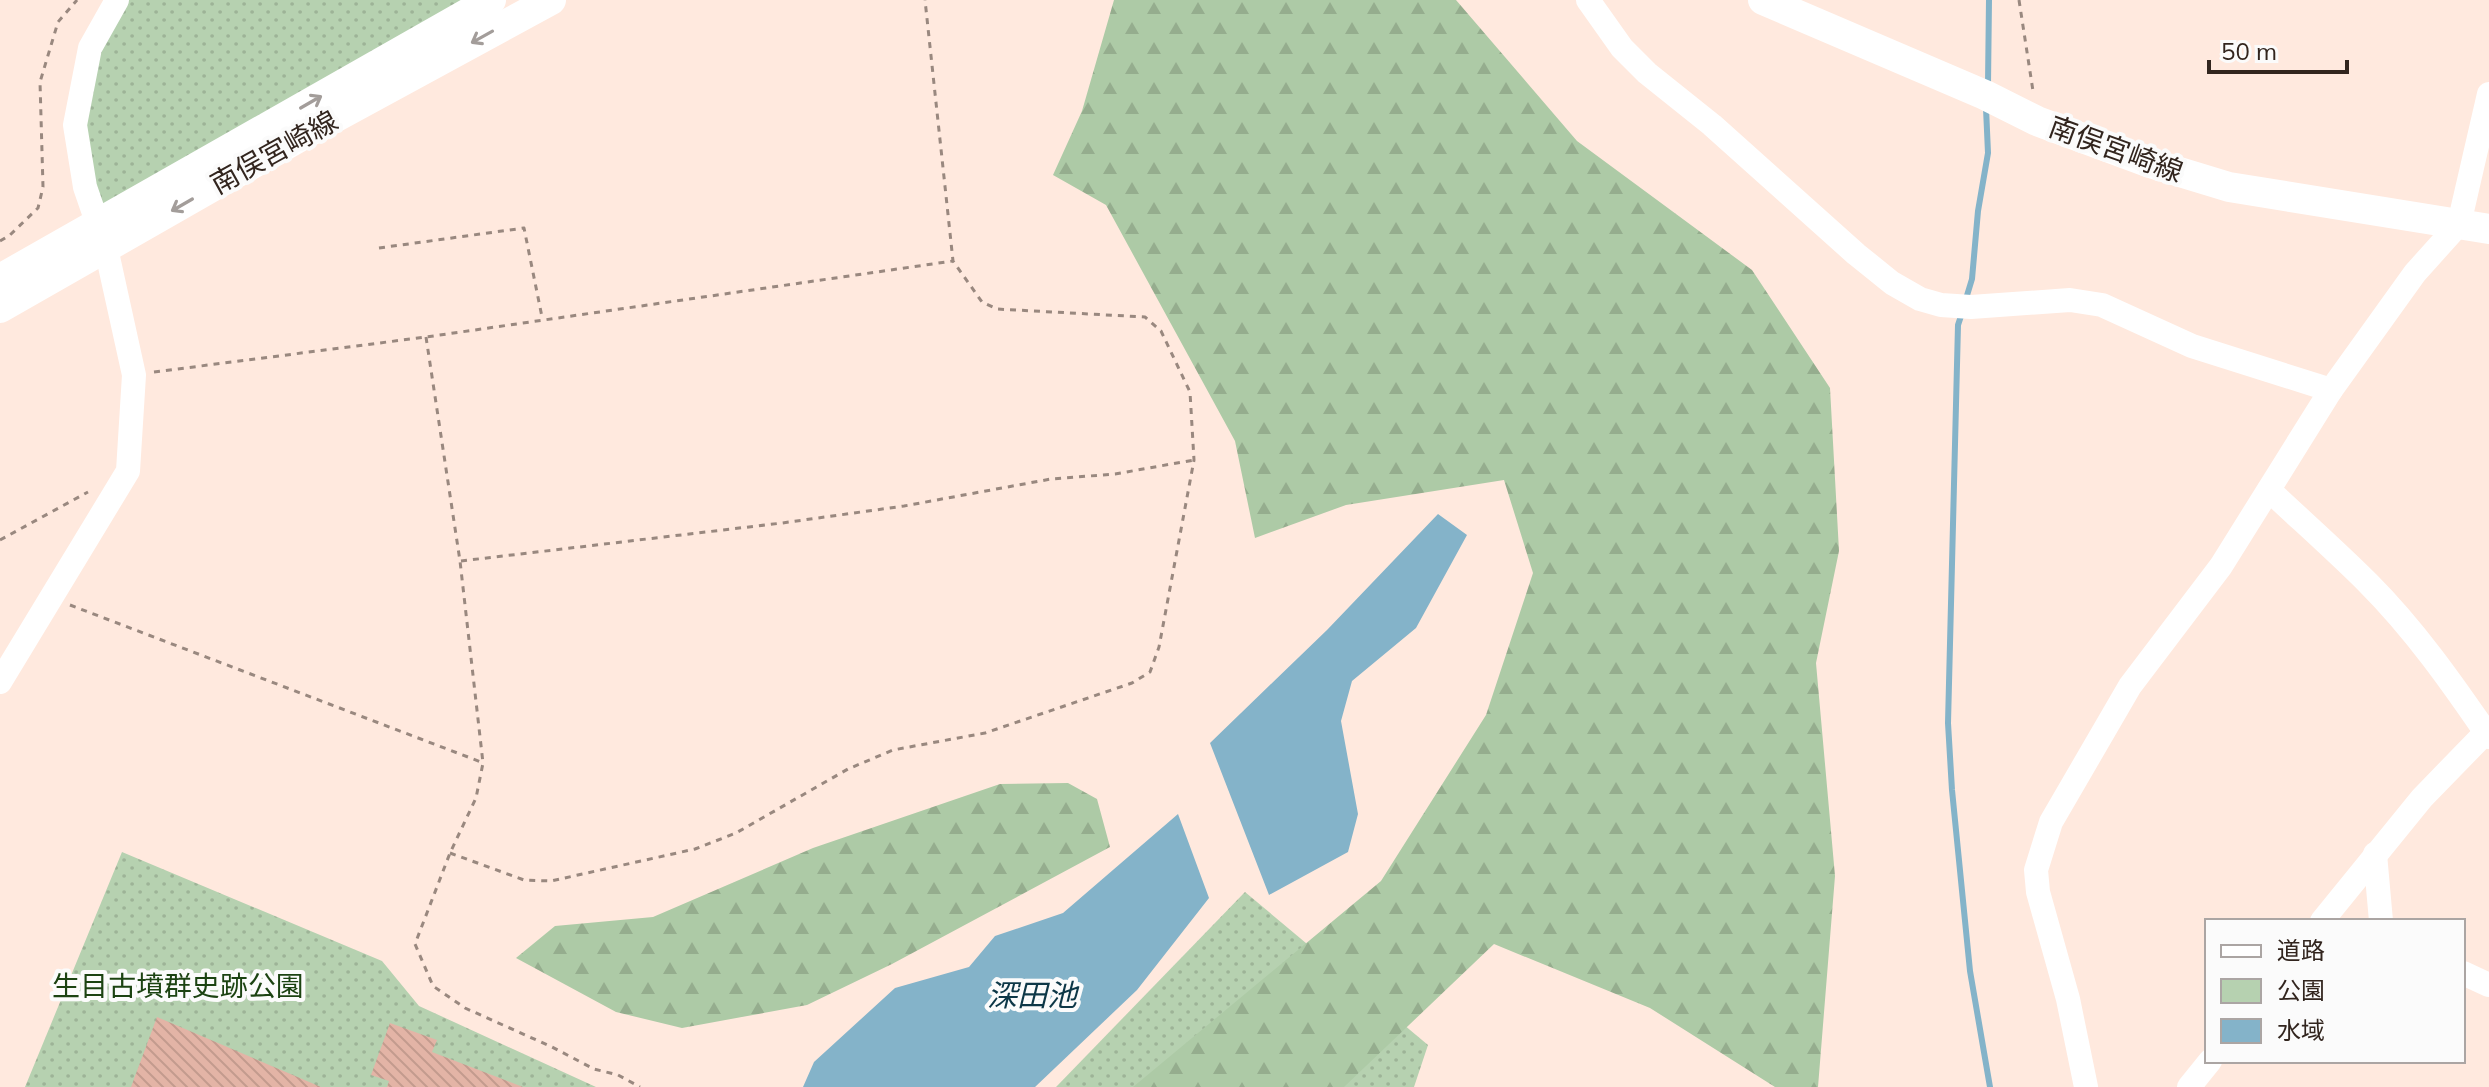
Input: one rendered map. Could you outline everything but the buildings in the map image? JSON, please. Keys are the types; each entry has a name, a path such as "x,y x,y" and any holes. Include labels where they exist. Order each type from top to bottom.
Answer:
{"main road":[{"name":"南俣宮崎線","path":"0,308 101,237 491,0"},
{"name":"南俣宮崎線","path":"0,279 101,237 303,135 551,0"},
{"name":"南俣宮崎線","path":"1763,0 1985,95 2033,119 2150,163 2229,187 2489,229"}],"street":[{"path":"0,682 128,471 134,375 101,237 85,187 75,125 90,48 117,0"},
{"path":"1588,0 1622,48 1647,73 1712,125 1856,254 1892,283 1920,299 1941,305 1971,307 2070,300 2102,305 2192,346 2331,390"},
{"path":"2086,1087 2068,999 2038,892 2036,870 2051,822 2130,686 2212,578 2331,390 2415,273 2459,224 2489,94"},
{"path":"2269,490 2378,594 2447,676 2488,733 2422,798 2324,919"},
{"path":"2375,854 2381,919"},
{"path":"2465,974 2489,985"},
{"path":"2189,1087 2208,1063"}],"path":[{"path":"0,241 38,208 43,187 40,82 58,22 77,0"},
{"path":"450,853 524,880 551,881 695,849 736,833 848,769 893,750 985,733 1132,683 1150,672 1159,647 1194,460 1190,392 1161,331 1145,317 997,309 982,302 953,261 925,0"},
{"path":"2019,0 2033,119"},
{"path":"379,248 524,228 542,319"},
{"path":"134,375 426,337 953,261"},
{"path":"426,337 460,561 483,763 476,798 450,853 415,944 433,986 465,1008 594,1069 618,1075 640,1087"},
{"path":"460,561 797,521 904,506 1051,479 1115,474 1194,460"},
{"path":"0,540 90,491"},
{"path":"51,598 483,763"}],"green space":[{"path":"117,0 491,0 97,225 75,125"},
{"path":"1114,0 1456,0 1577,141 1752,270 1830,388 1839,551 1816,663 1835,876 1818,1087 1775,1087 1650,1008 1494,944 1344,1087 1133,1087 1381,881 1486,715 1533,573 1504,480 1346,505 1255,538 1235,441 1106,205 1053,175 1082,111"},
{"path":"1068,783 1097,799 1110,847 892,964 807,1005 682,1028 616,1012 516,958 555,926 653,917 813,848 1000,784"},
{"name":"生目古墳群史跡公園","path":"122,852 382,961 419,1006 596,1087 25,1087"},
{"path":"1245,892 1428,1045 1414,1087 1056,1087"}],"water":[{"path":"1438,514 1467,535 1416,628 1352,681 1341,721 1358,814 1348,852 1269,895 1210,743 1327,630"},
{"name":"深田池","path":"1178,814 1209,898 1137,990 1035,1087 803,1087 814,1062 895,988 969,967 995,936 1063,913"}],"waterway":[{"path":"1988,84 1989,0"},
{"path":"1965,302 1972,279 1978,211 1988,153 1986,108"},
{"path":"1962,313 1958,325 1948,723 1970,971 1990,1087"}]}
